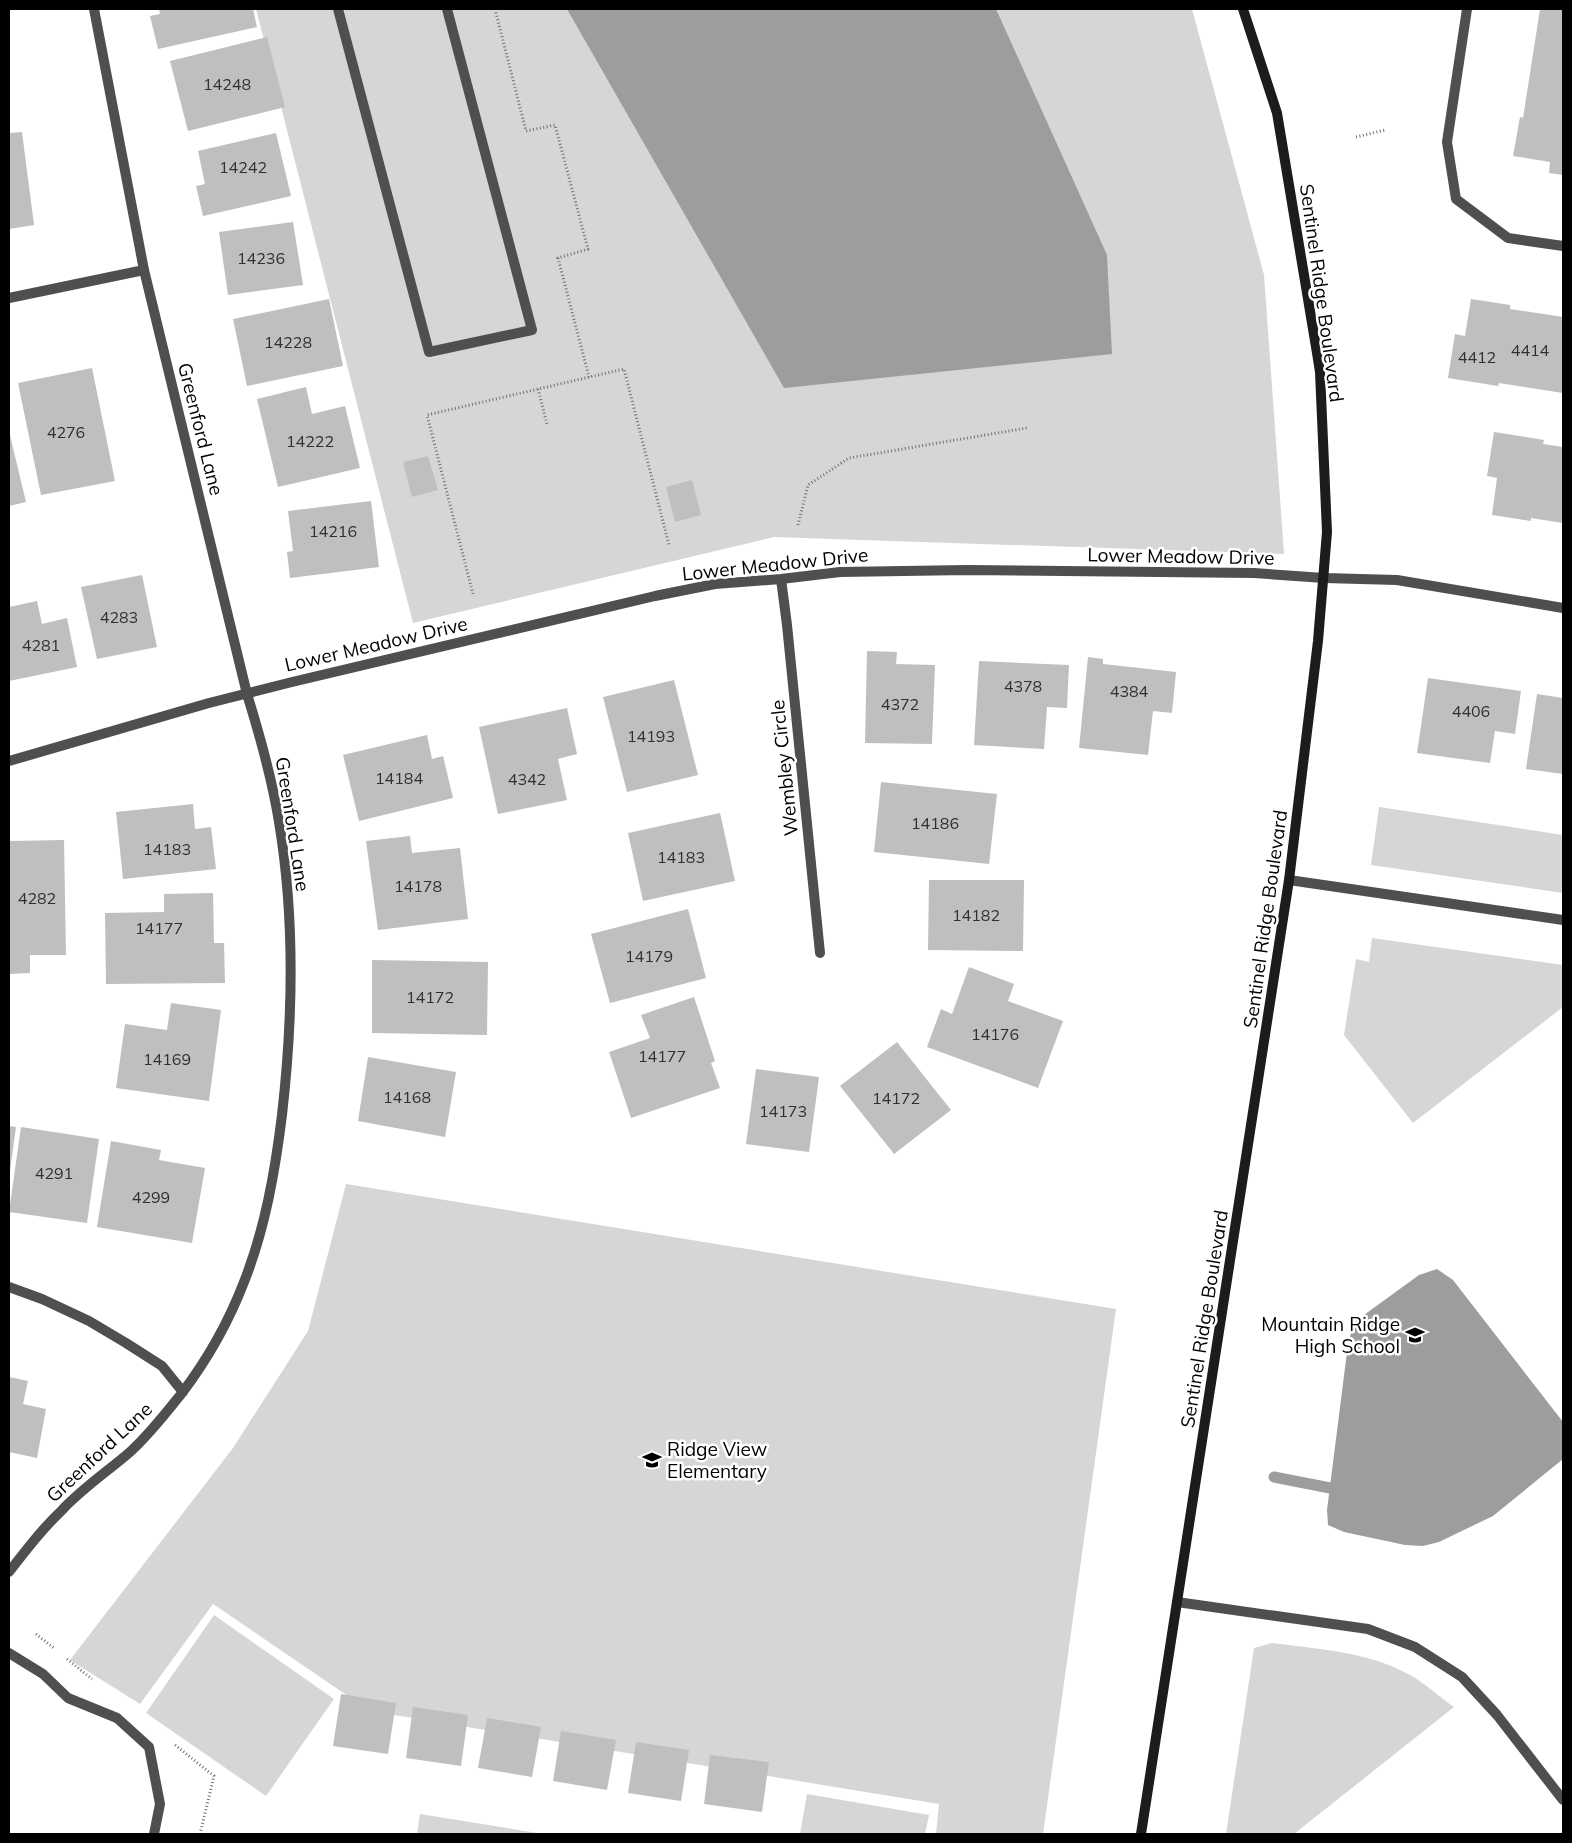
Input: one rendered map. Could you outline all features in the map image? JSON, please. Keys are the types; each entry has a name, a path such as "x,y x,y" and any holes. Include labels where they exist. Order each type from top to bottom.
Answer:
{"main road":[{"name":"Sentinel Ridge Boulevard","path":"1141,1834 1290,880 1318,641 1328,532 1320,372 1277,113 1243,9"}],"street":[{"name":"Greenford Lane","path":"9,1572 33,1540 63,1508 95,1478 130,1452 158,1422 183,1392 206,1358 227,1321 244,1282 258,1242 268,1200 279,1140 290,1018 287,887 280,823 268,767 247,694 144,270 94,9"},
{"path":"338,9 429,352 532,330 448,9"},
{"path":"1467,9 1447,142 1456,199 1508,238 1563,246"},
{"path":"9,298 144,270"},
{"name":"Lower Meadow Drive","path":"9,761 209,703 311,677 655,596 715,584 840,572 967,570 1254,573 1324,578 1397,580 1563,608"},
{"name":"Wembley Circle","path":"781,579 820,953"},
{"path":"1290,880 1563,920"},
{"path":"9,1287 42,1299 126,1343 162,1366 183,1392"},
{"path":"1177,1602 1368,1629 1415,1648 1462,1678 1497,1715 1563,1800"},
{"path":"9,1653 43,1674 68,1698 117,1718 149,1747 160,1804 154,1834"}],"path":[{"path":"495,9 526,131 555,125 588,249 558,258 589,377"},
{"path":"1356,137 1385,130"},
{"path":"473,594 427,415 624,369 668,545"},
{"path":"538,389 547,424"},
{"path":"798,525 808,485 849,458 1027,428"}],"shaded area":[{"path":"256,9 1192,9 1264,275 1284,554 774,537 413,623"},
{"path":"567,9 996,9 1107,255 1112,354 784,388"},
{"path":"1379,807 1563,835 1563,893 1371,865"},
{"path":"1372,938 1563,965 1563,1007 1413,1123 1344,1035 1356,959 1369,962"},
{"name":"Ridge View Elementary","path":"346,1184 1116,1309 1043,1834 936,1834 939,1804 370,1711 213,1604 140,1704 70,1660 233,1448 308,1331"},
{"path":"1437,1269 1453,1280 1563,1422 1563,1459 1493,1516 1439,1542 1423,1546 1405,1545 1344,1532 1328,1525 1327,1510 1347,1352 1353,1323 1419,1275"},
{"path":"214,1615 334,1699 266,1796 146,1713"},
{"path":"1272,1643 1340,1652 1373,1659 1417,1679 1454,1707 1294,1834 1226,1834 1254,1648"},
{"path":"807,1794 929,1815 925,1834 800,1834"},
{"path":"420,1814 544,1834 417,1834"}],"building":[{"path":"159,9 253,9 257,27 158,49 150,16 160,14"},
{"path":"1540,9 1563,9 1563,175 1549,173 1550,162 1513,156 1520,117 1523,118"},
{"path":"267,37 285,107 188,131 170,61"},
{"path":"22,132 34,225 9,229 9,133"},
{"path":"276,133 291,196 203,216 196,186 205,184 198,151"},
{"path":"293,222 303,285 228,295 219,232"},
{"path":"329,299 343,366 247,386 233,319"},
{"path":"1471,299 1510,305 1510,309 1563,317 1563,393 1499,383 1498,386 1448,378 1455,334 1465,336"},
{"path":"92,368 115,481 41,495 18,383"},
{"path":"306,387 312,414 345,406 360,468 278,487 257,399"},
{"path":"9,431 26,502 9,506"},
{"path":"1494,432 1544,440 1543,444 1563,447 1563,523 1531,518 1531,521 1492,515 1497,478 1487,476"},
{"path":"428,456 438,490 412,497 403,462"},
{"path":"692,480 701,515 675,522 666,487"},
{"path":"371,501 379,567 290,578 287,552 293,551 288,511"},
{"path":"142,575 157,647 97,659 81,587"},
{"path":"37,601 42,624 67,618 77,667 9,681 9,607"},
{"path":"867,651 897,652 896,664 935,665 932,744 865,743"},
{"path":"1088,657 1103,659 1103,664 1176,672 1172,713 1153,711 1148,755 1079,748"},
{"path":"979,661 1069,665 1067,708 1047,707 1044,749 974,745"},
{"path":"1428,678 1521,691 1515,734 1495,731 1490,763 1417,753"},
{"path":"674,680 698,775 627,792 603,697"},
{"path":"1537,694 1563,698 1563,774 1526,769"},
{"path":"567,708 577,754 558,759 567,800 498,814 479,727"},
{"path":"427,735 432,759 443,756 453,798 359,821 343,755"},
{"path":"881,782 997,794 989,864 874,852"},
{"path":"193,804 195,829 211,827 216,869 123,879 116,812"},
{"path":"720,813 735,881 643,901 628,833"},
{"path":"410,836 412,853 460,848 468,919 378,930 366,841"},
{"path":"64,840 66,955 30,955 30,973 9,974 9,841"},
{"path":"929,880 1024,880 1023,951 928,950"},
{"path":"213,893 214,943 224,943 225,983 106,984 105,913 164,912 164,894"},
{"path":"688,909 706,978 610,1003 591,934"},
{"path":"372,960 488,962 487,1035 372,1033"},
{"path":"969,967 1014,984 1008,1001 1063,1021 1038,1088 927,1047 941,1009 952,1014"},
{"path":"694,997 715,1061 711,1063 720,1088 631,1118 609,1052 650,1038 641,1015"},
{"path":"171,1003 221,1010 209,1101 116,1088 125,1024 167,1030"},
{"path":"897,1042 951,1110 894,1154 840,1086"},
{"path":"368,1057 456,1072 445,1137 358,1121"},
{"path":"756,1069 819,1077 809,1152 746,1144"},
{"path":"9,1126 16,1127 10,1171 9,1171"},
{"path":"21,1127 99,1139 87,1223 9,1212"},
{"path":"111,1141 161,1150 159,1160 205,1168 192,1243 97,1227"},
{"path":"9,1377 28,1381 23,1404 46,1409 37,1458 9,1452"},
{"path":"341,1694 396,1703 388,1754 333,1746"},
{"path":"413,1707 468,1715 461,1766 406,1758"},
{"path":"487,1718 541,1727 532,1777 478,1768"},
{"path":"561,1731 616,1740 607,1790 553,1781"},
{"path":"636,1742 689,1750 681,1801 628,1793"},
{"path":"710,1755 769,1762 762,1812 704,1804"}],"waterway":[{"path":"1274,1477 1330,1488"}],"place":[{"name":"Mountain Ridge High School","path":"1415,1335"},
{"name":"Ridge View Elementary","path":"652,1460"}]}
